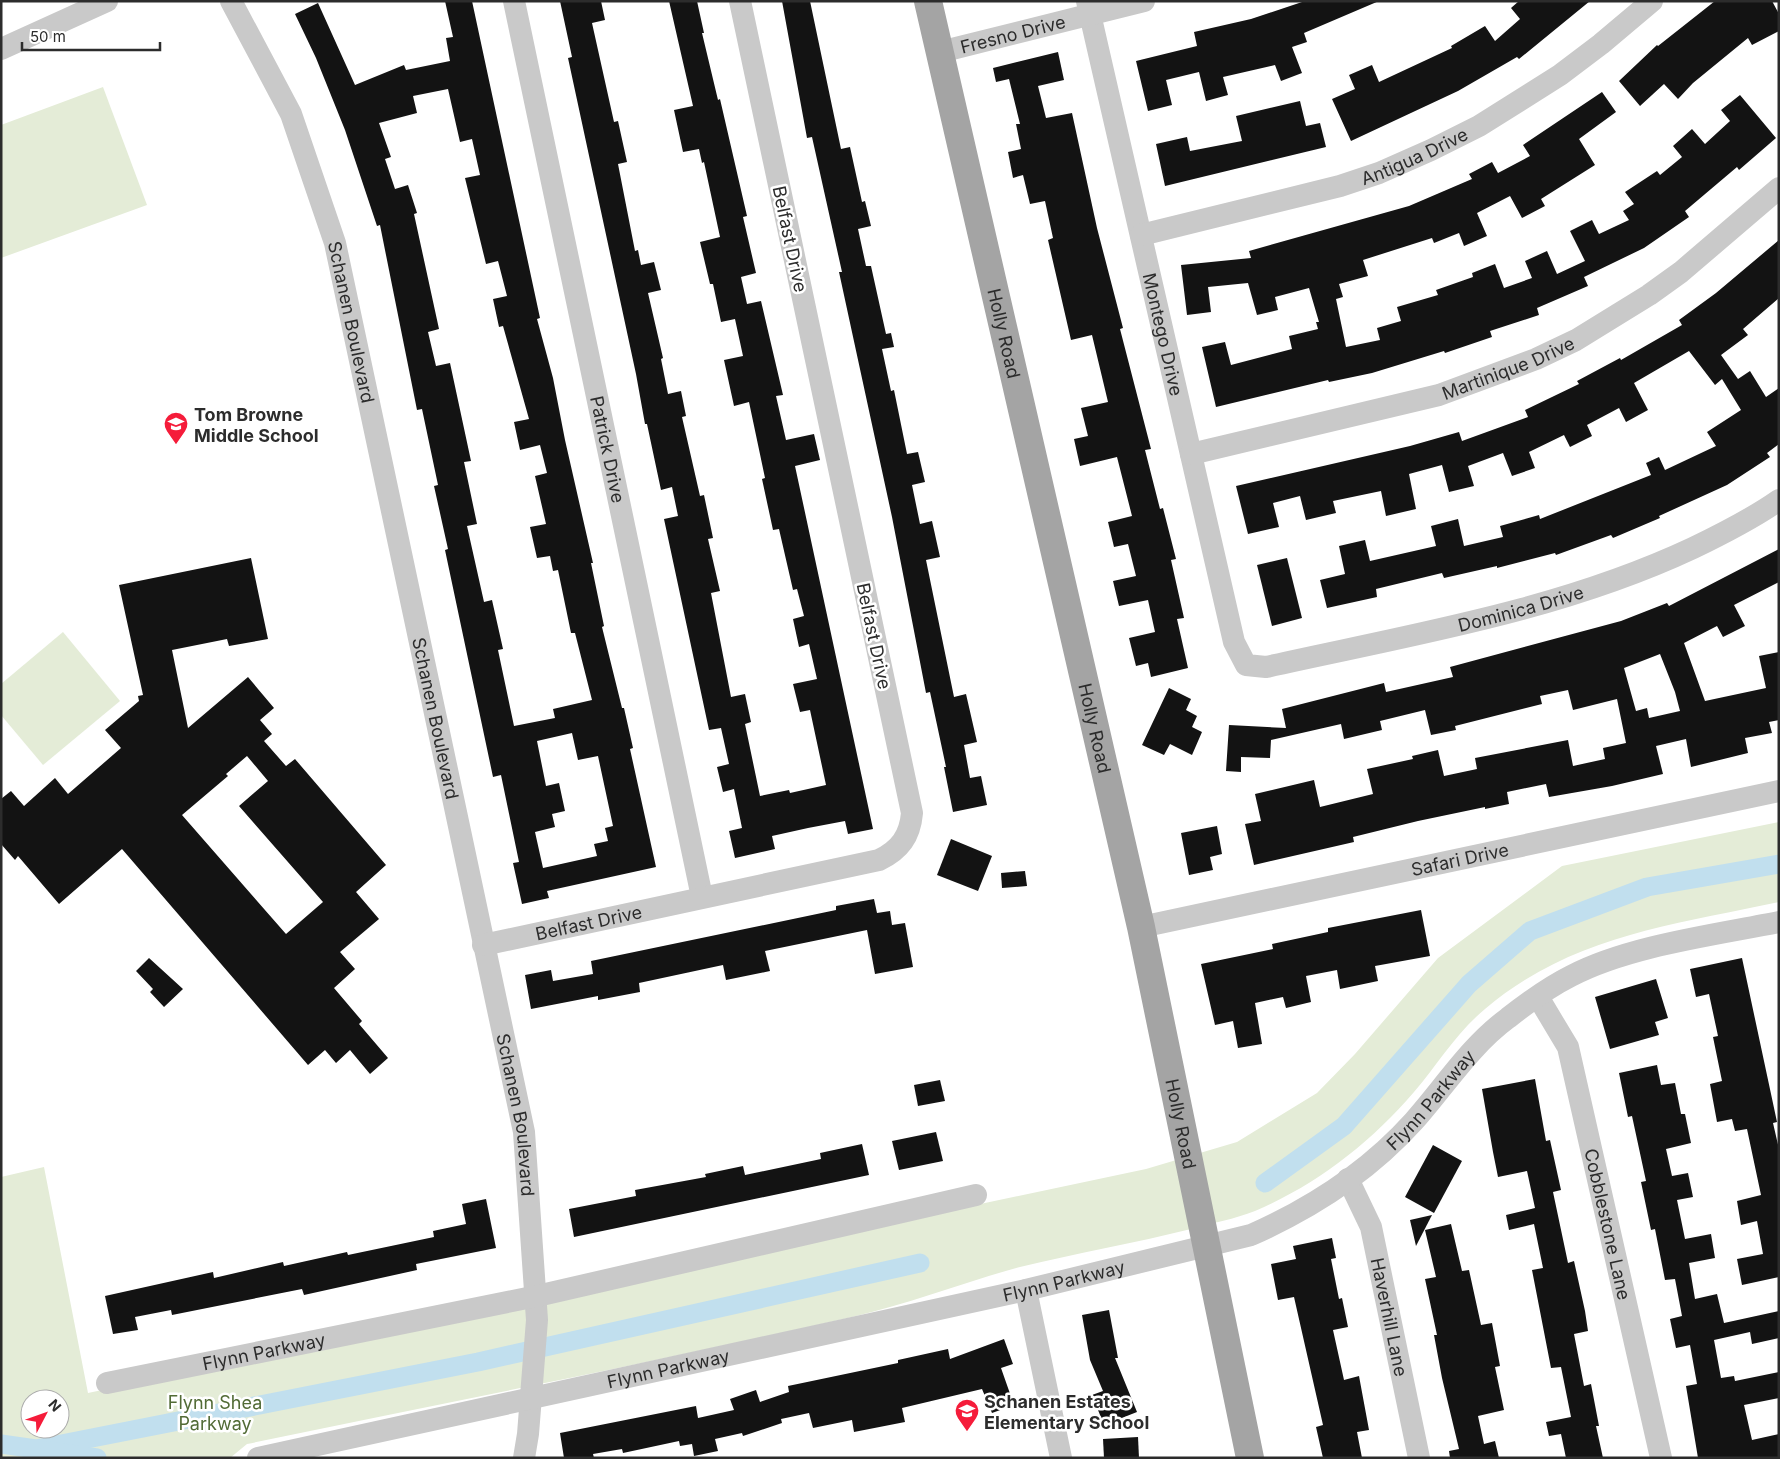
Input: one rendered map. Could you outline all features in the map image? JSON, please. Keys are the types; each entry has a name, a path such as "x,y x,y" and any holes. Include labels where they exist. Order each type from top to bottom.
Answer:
{"main road":[{"name":"Holly Road","path":"928,1 1141,927 1250,1458"}],"street":[{"path":"1,49 107,1"},
{"name":"Schanen Boulevard","path":"231,1 291,114 335,243 482,945 524,1132 537,1296 535,1362 524,1458"},
{"name":"Patrick Drive","path":"514,1 702,897"},
{"name":"Belfast Drive","path":"482,945 879,860 891,854 903,843 911,828 912,813 740,1"},
{"name":"Fresno Drive","path":"940,52 1088,8 1144,1"},
{"name":"Antigua Drive","path":"1141,235 1340,186 1378,173 1431,150 1479,126 1560,75 1601,44 1652,1"},
{"name":"Montego Drive","path":"1088,8 1234,642 1246,665"},
{"name":"Martinique Drive","path":"1191,454 1440,395 1536,359 1576,340 1649,295 1681,272 1779,188"},
{"name":"Dominica Drive","path":"1246,665 1266,667 1485,618 1559,599 1624,578 1678,555 1725,533 1779,500"},
{"name":"Safari Drive","path":"1141,927 1779,791"},
{"name":"Flynn Parkway","path":"258,1458 1026,1290 1251,1235 1281,1222 1315,1202 1348,1179 1393,1142 1486,1036 1538,997 1571,976 1624,955 1778,928"},
{"name":"Cobblestone Lane","path":"1538,997 1568,1047 1661,1458"},
{"name":"Haverhill Lane","path":"1348,1179 1371,1228 1419,1458"},
{"name":"Flynn Parkway","path":"107,1383 537,1296 976,1195"},
{"path":"1026,1290 1061,1458"}],"green space":[{"path":"103,87 147,205 1,258 1,125"},
{"path":"63,632 120,701 43,765 1,715 1,684"},
{"name":"Flynn Shea Parkway","path":"1779,822 1779,902 1700,918 1624,937 1588,949 1552,965 1518,984 1485,1009 1465,1028 1414,1092 1361,1145 1300,1188 1247,1214 1170,1234 1020,1267 852,1317 626,1366 247,1444 230,1458 1,1458 1,1177 44,1167 88,1393 1146,1169 1237,1142 1317,1093 1355,1054 1438,958 1562,866"}],"building":[{"path":"445,1 472,1 540,318 537,319 553,378 593,563 591,563 604,626 602,627 633,748 630,749 656,867 547,891 549,898 522,904 513,863 519,862 501,775 493,777 445,550 448,549 434,486 438,485 422,409 417,410 380,225 377,226 345,130 316,58 295,14 318,3 355,85 404,65 406,70 450,61 446,38 453,37","holes":["448,89 460,142 472,139 480,175 465,178 486,264 498,261 507,296 493,299 499,327 503,326 529,419 514,422 520,450 540,445 547,473 535,476 546,524 530,527 537,558 550,556 553,571 558,570 571,633 575,633 592,700 553,709 555,718 514,726 498,650 503,649 492,600 484,602 467,526 477,524 464,462 471,461 450,363 436,366 428,332 439,329 414,214 417,213 408,185 395,189 385,159 391,157 379,123 417,113 413,96","572,733 578,760 598,756 613,826 605,828 608,841 594,844 597,856 543,868 535,832 555,827 552,814 565,811 559,783 546,786 537,741"]},
{"path":"560,1 601,1 605,20 592,23 614,122 618,121 627,162 618,164 635,251 638,250 641,265 654,262 661,290 648,293 663,358 661,359 668,394 681,391 686,416 682,417 700,496 704,495 713,538 708,539 720,591 711,593 731,697 745,694 751,722 745,724 760,796 789,790 790,793 826,785 810,710 800,712 793,684 817,679 809,644 799,647 793,619 804,616 797,589 793,590 779,529 773,530 762,479 765,478 749,402 734,406 724,360 743,356 735,319 721,322 713,284 710,284 700,242 720,237 704,162 702,163 699,149 683,152 674,110 693,106 669,1 697,1 704,33 702,33 718,100 720,99 747,216 743,217 756,273 741,277 747,304 761,301 783,395 776,396 786,440 814,434 820,460 795,466 873,829 848,834 845,821 808,828 772,836 775,849 735,858 729,831 742,828 734,789 723,792 717,767 729,764 721,728 709,730 664,519 678,516 672,487 661,490 647,424 645,424 568,58 572,57"},
{"path":"782,1 810,1 841,149 850,147 862,202 865,201 871,226 858,229 866,266 871,266 886,334 891,333 894,347 882,349 891,391 894,390 907,454 918,452 925,482 912,485 920,524 932,521 940,557 926,560 954,697 966,694 977,742 964,745 970,778 981,776 987,805 953,812 944,767 946,767 930,692 926,693 892,517 839,272 842,272 812,137 807,138"},
{"path":"1305,1 1379,1 1304,33 1307,42 1292,47 1302,73 1281,81 1275,65 1223,77 1228,95 1206,101 1199,72 1166,80 1172,105 1148,111 1136,61 1197,46 1194,32 1251,19"},
{"path":"1519,1 1590,1 1519,59 1517,57 1458,91 1351,141 1332,99 1355,89 1349,75 1372,65 1379,82 1452,48 1451,46 1485,26 1495,41 1520,19 1511,8"},
{"path":"1715,1 1772,1 1779,14 1779,31 1752,45 1748,38 1693,83 1678,99 1664,84 1640,106 1619,81 1657,45"},
{"path":"1058,52 1064,80 1038,86 1046,118 1072,113 1097,228 1123,328 1120,329 1151,449 1145,450 1160,509 1163,508 1176,559 1171,560 1184,618 1177,619 1188,668 1151,677 1148,663 1136,666 1129,638 1155,632 1148,600 1119,606 1113,581 1136,576 1128,544 1114,547 1108,522 1132,516 1117,457 1080,466 1074,439 1088,436 1081,408 1108,402 1092,335 1071,340 1048,240 1053,238 1045,201 1030,204 1023,175 1013,178 1008,152 1021,149 1016,124 1020,124 1009,79 996,82 993,68"},
{"path":"1602,92 1616,112 1579,139 1595,165 1541,199 1545,206 1522,218 1510,196 1477,213 1487,236 1464,246 1459,233 1434,243 1432,238 1363,260 1368,276 1339,284 1343,297 1336,299 1346,347 1380,340 1377,328 1401,321 1397,307 1438,295 1436,290 1473,277 1472,273 1495,264 1504,288 1532,278 1525,261 1547,251 1557,274 1585,261 1570,231 1592,220 1599,234 1629,220 1623,211 1634,204 1625,192 1657,171 1660,175 1682,157 1673,146 1692,129 1705,144 1730,121 1721,110 1740,95 1776,138 1739,170 1737,167 1685,211 1689,217 1644,248 1584,277 1588,286 1537,308 1539,315 1490,331 1492,337 1445,353 1444,351 1372,373 1329,382 1328,380 1216,407 1202,347 1225,342 1231,365 1292,349 1289,336 1318,329 1316,322 1319,322 1309,288 1275,297 1278,310 1257,315 1248,283 1208,287 1211,312 1187,315 1181,265 1251,258 1249,251 1409,206 1472,179 1469,174 1492,162 1498,173 1530,156 1523,145"},
{"path":"1300,101 1306,126 1320,123 1326,147 1165,186 1156,144 1187,137 1190,151 1242,141 1236,116"},
{"path":"1779,240 1779,298 1743,329 1748,335 1721,355 1738,379 1750,371 1766,397 1779,388 1779,444 1767,453 1770,457 1727,485 1659,516 1660,518 1613,538 1611,535 1556,555 1555,553 1497,568 1497,566 1444,578 1442,573 1376,589 1377,597 1327,608 1320,580 1345,574 1339,546 1365,540 1370,561 1436,546 1431,526 1458,519 1464,546 1503,537 1500,526 1539,515 1540,519 1651,475 1646,463 1659,457 1665,470 1716,446 1707,432 1741,410 1722,379 1715,385 1689,351 1634,383 1648,410 1626,422 1619,408 1587,425 1592,436 1570,447 1564,435 1529,452 1535,468 1512,476 1503,453 1468,466 1474,486 1449,492 1442,465 1409,474 1416,509 1386,516 1381,491 1333,501 1336,513 1306,520 1300,496 1273,503 1279,527 1248,534 1236,486 1410,446 1459,432 1462,441 1528,417 1525,410 1579,384 1577,381 1620,358 1621,360 1682,325 1679,320 1716,293"},
{"path":"1779,549 1779,582 1734,605 1745,626 1723,637 1717,626 1684,643 1705,701 1766,688 1759,656 1779,652 1779,720 1769,722 1772,733 1745,738 1748,753 1691,767 1686,739 1656,746 1663,774 1612,786 1549,797 1546,784 1507,792 1509,804 1418,821 1353,837 1354,842 1254,865 1245,824 1261,821 1255,794 1314,780 1320,807 1373,794 1367,769 1413,759 1412,756 1438,750 1444,776 1477,769 1475,758 1568,740 1573,766 1605,759 1603,748 1626,743 1617,699 1573,710 1568,690 1540,696 1542,704 1455,726 1456,730 1431,735 1425,710 1380,721 1382,730 1344,739 1341,724 1271,740 1270,758 1241,757 1241,772 1226,771 1229,725 1286,728 1282,709 1384,683 1386,692 1453,677 1450,667 1621,621 1667,603 1669,606","holes":["1660,654 1675,692 1680,711 1649,718 1647,708 1636,711 1624,668"]},
{"path":"251,558 268,639 229,646 227,639 172,650 188,728 248,677 274,708 260,720 272,734 264,741 286,766 295,759 386,865 356,892 379,919 340,952 355,969 334,988 362,1021 359,1024 388,1058 370,1074 350,1050 336,1063 325,1050 308,1065 122,849 59,904 18,856 15,860 1,844 1,799 11,791 24,806 55,778 68,794 121,748 105,730 139,701 138,696 143,695 119,585","holes":["247,756 268,781 239,806 323,902 286,934 182,815 228,776 226,774"]},
{"path":"1287,558 1302,618 1272,626 1257,565"},
{"path":"1169,688 1191,699 1186,710 1197,716 1192,727 1202,732 1192,755 1170,744 1164,755 1142,745"},
{"path":"1217,826 1222,854 1210,857 1213,870 1189,875 1181,833"},
{"path":"951,839 992,856 978,891 937,875"},
{"path":"1025,871 1027,886 1002,888 1001,873"},
{"path":"874,899 877,913 890,911 892,925 905,923 913,967 875,974 867,930 765,951 770,971 726,980 723,965 639,983 640,992 598,1000 598,996 531,1009 525,975 551,970 553,981 593,974 591,961 836,910 836,906"},
{"path":"1421,910 1430,956 1375,966 1378,981 1340,989 1337,970 1306,976 1311,1002 1286,1008 1283,997 1255,1003 1262,1044 1238,1048 1233,1021 1215,1025 1201,964 1273,949 1272,944 1328,932 1328,928"},
{"path":"149,958 183,989 164,1007 150,992 153,989 136,971"},
{"path":"1742,958 1777,1122 1773,1123 1779,1149 1779,1277 1742,1285 1737,1259 1763,1254 1757,1221 1741,1225 1737,1201 1761,1195 1747,1129 1735,1131 1732,1119 1717,1122 1710,1084 1722,1081 1713,1037 1718,1036 1709,994 1696,997 1690,969"},
{"path":"1656,979 1668,1018 1655,1022 1659,1035 1610,1049 1595,997"},
{"path":"1657,1065 1661,1085 1675,1083 1681,1114 1685,1114 1691,1143 1666,1149 1672,1176 1688,1173 1693,1197 1677,1200 1685,1239 1711,1234 1715,1258 1689,1263 1695,1299 1717,1294 1724,1323 1779,1311 1779,1338 1752,1344 1750,1332 1714,1340 1721,1378 1734,1376 1735,1381 1779,1372 1779,1398 1744,1405 1752,1440 1779,1434 1779,1458 1698,1458 1686,1386 1697,1384 1690,1345 1676,1348 1670,1319 1682,1316 1675,1279 1665,1280 1655,1229 1651,1230 1641,1182 1646,1181 1632,1116 1628,1117 1619,1073"},
{"path":"1535,1079 1546,1141 1550,1140 1561,1190 1553,1192 1568,1263 1574,1261 1585,1311 1588,1331 1574,1334 1584,1386 1591,1384 1599,1426 1596,1426 1603,1458 1566,1458 1561,1434 1549,1436 1546,1422 1571,1417 1561,1367 1551,1368 1532,1270 1543,1268 1534,1224 1509,1230 1506,1215 1535,1208 1527,1171 1498,1177 1493,1152 1482,1089"},
{"path":"940,1080 945,1101 918,1106 914,1085"},
{"path":"936,1132 943,1161 899,1170 892,1141"},
{"path":"862,1144 869,1175 574,1237 569,1209 636,1196 635,1190 706,1177 705,1174 743,1166 745,1175 821,1159 820,1153"},
{"path":"1433,1145 1462,1161 1434,1213 1405,1197"},
{"path":"486,1199 496,1248 416,1264 417,1270 304,1295 302,1289 172,1315 171,1310 135,1317 138,1330 113,1334 105,1296 213,1272 214,1278 283,1262 284,1266 347,1252 348,1255 434,1237 433,1231 466,1224 462,1204"},
{"path":"1432,1215 1416,1246 1410,1220"},
{"path":"1451,1224 1462,1271 1469,1270 1481,1325 1492,1323 1500,1366 1495,1367 1504,1410 1478,1416 1484,1444 1495,1441 1499,1458 1450,1458 1449,1451 1459,1449 1442,1378 1434,1335 1437,1335 1425,1279 1436,1277 1425,1230"},
{"path":"1332,1238 1336,1258 1331,1259 1339,1299 1342,1298 1348,1327 1333,1330 1344,1380 1359,1376 1369,1430 1357,1432 1362,1458 1323,1458 1316,1427 1323,1425 1294,1297 1278,1300 1271,1264 1296,1259 1293,1246"},
{"path":"1109,1310 1118,1358 1115,1358 1137,1412 1104,1425 1092,1395 1103,1391 1090,1360 1082,1315"},
{"path":"1004,1339 1013,1364 1001,1368 1014,1405 992,1413 982,1389 902,1408 905,1422 854,1432 852,1420 813,1428 809,1413 781,1419 782,1423 743,1436 742,1433 715,1439 718,1451 694,1456 692,1444 680,1446 679,1441 623,1453 622,1449 593,1454 594,1458 564,1458 560,1433 696,1406 698,1418 734,1410 730,1399 756,1390 760,1402 789,1392 788,1386 898,1363 898,1360 948,1349 950,1359"},
{"path":"1138,1437 1139,1458 1104,1458 1103,1439"}],"waterway":[{"path":"1265,1183 1344,1126 1469,984 1530,931 1647,887 1779,864"},
{"path":"1,1444 36,1449 478,1362 920,1263"},
{"path":"49,1451 97,1458"}],"place":[{"name":"Tom Browne Middle School","path":"176,445"},
{"name":"Schanen Estates Elementary School","path":"967,1432"}]}
